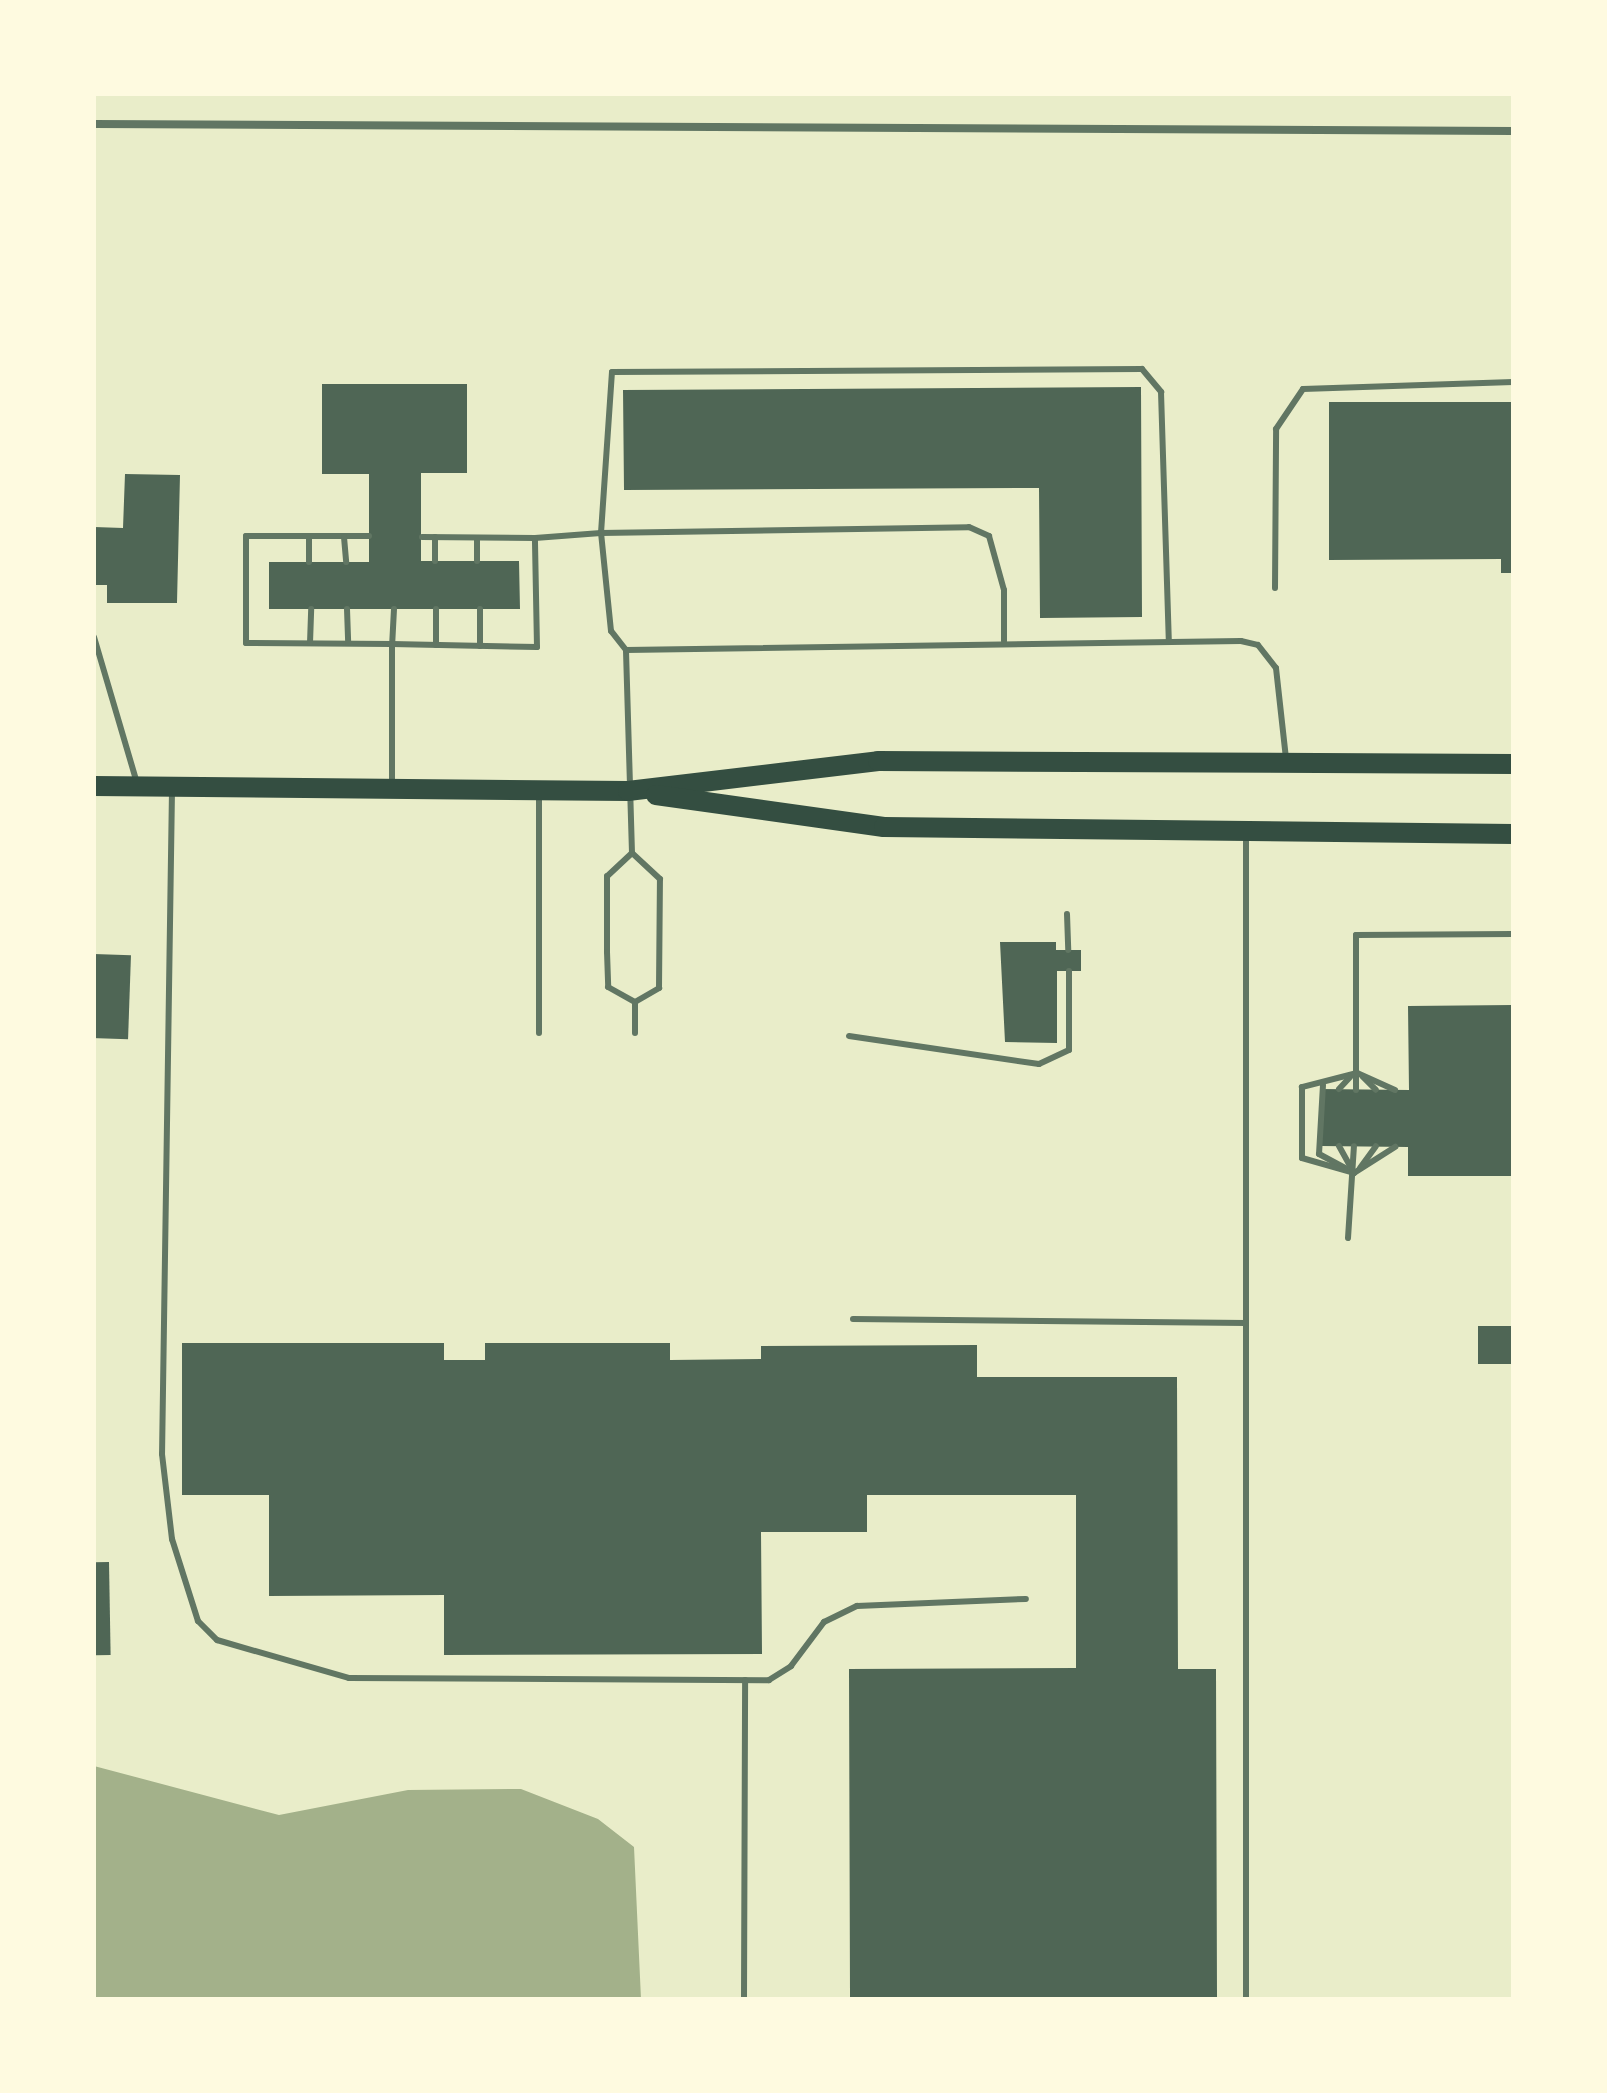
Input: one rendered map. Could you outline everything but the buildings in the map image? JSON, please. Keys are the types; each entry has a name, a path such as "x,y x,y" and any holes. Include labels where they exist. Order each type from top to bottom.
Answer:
{"main road":[{"path":"94,786 628,791 878,761 1513,764"},
{"path":"628,791 884,827 1513,834"}],"street":[{"path":"94,124 1513,131"}],"lane":[{"path":"635,1002 659,988 660,879 632,853 626,650 611,631 601,533 612,372 1142,369 1161,392 1169,641"},
{"path":"1275,588 1276,429 1295,395 1336,386 1513,382"},
{"path":"422,537 535,538 601,533 969,527 989,536 1004,590 1004,641"},
{"path":"369,536 246,536 246,643 537,647 535,538"},
{"path":"309,536 309,562"},
{"path":"344,537 346,562"},
{"path":"435,537 435,561"},
{"path":"477,538 477,561"},
{"path":"310,643 311,609"},
{"path":"347,609 348,643"},
{"path":"392,789 394,609"},
{"path":"436,609 436,645"},
{"path":"480,609 480,646"},
{"path":"94,637 139,786"},
{"path":"626,650 1004,641 1169,641 1258,645 1276,668 1287,763"},
{"path":"172,786 162,1454 172,1539 198,1621 217,1640 349,1678 745,1680 778,1678 824,1622 857,1606 1026,1599"},
{"path":"539,791 539,1033"},
{"path":"1246,831 1246,1999"},
{"path":"632,853 607,876 607,952 608,987 635,1002"},
{"path":"1067,914 1068,950"},
{"path":"1356,1090 1356,935 1513,934"},
{"path":"849,1036 1039,1064 1069,1050 1069,971"},
{"path":"635,1002 635,1033"},
{"path":"1339,1089 1357,1073"},
{"path":"1357,1073 1376,1090"},
{"path":"1354,1173 1319,1154 1319,1087 1357,1073"},
{"path":"1395,1090 1357,1073 1302,1087 1302,1158 1354,1173 1395,1147"},
{"path":"1339,1146 1354,1173"},
{"path":"1348,1238 1354,1146"},
{"path":"1354,1173 1376,1146"},
{"path":"853,1319 1246,1323"},
{"path":"744,1999 745,1680"}],"shaded area":[{"path":"94,1766 279,1815 408,1790 521,1789 598,1819 634,1847 641,1999 94,1999"}]}
